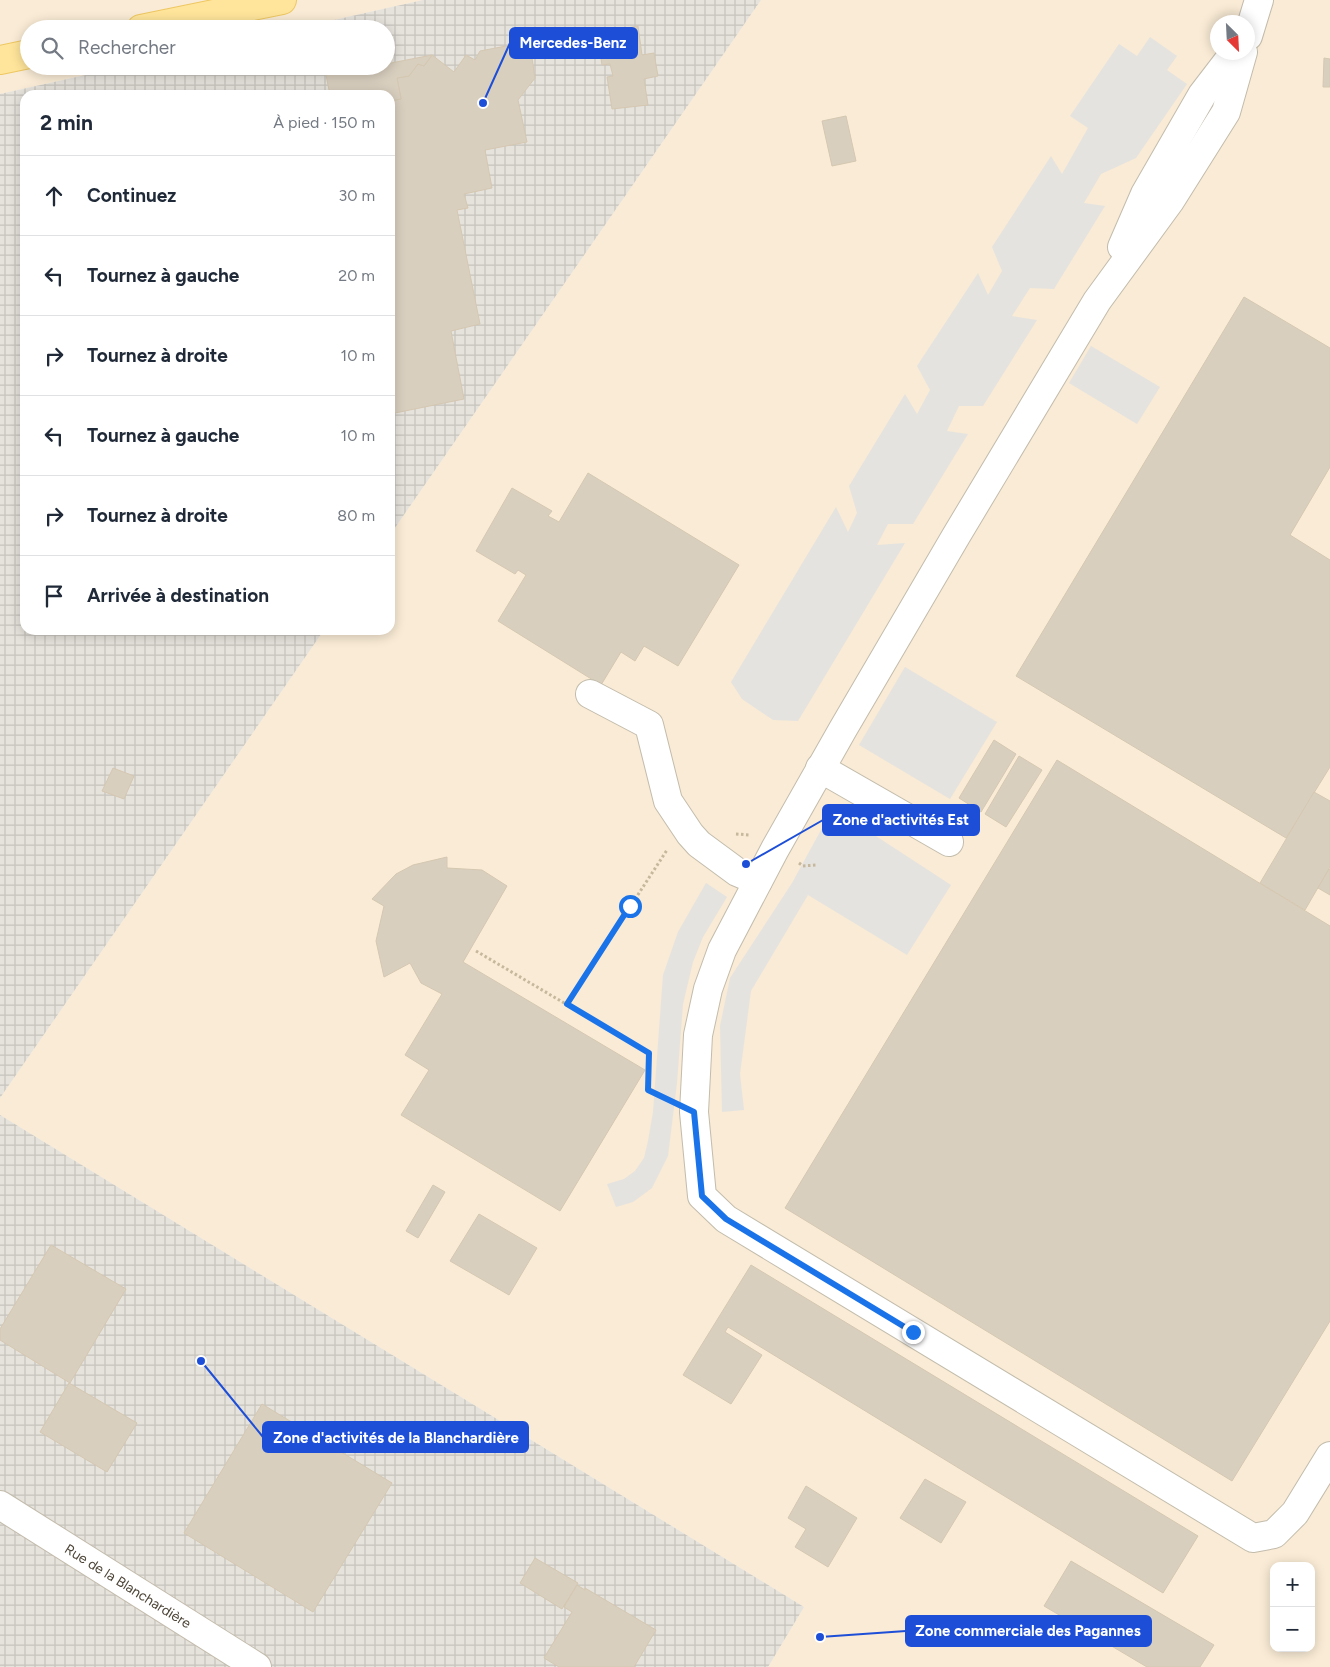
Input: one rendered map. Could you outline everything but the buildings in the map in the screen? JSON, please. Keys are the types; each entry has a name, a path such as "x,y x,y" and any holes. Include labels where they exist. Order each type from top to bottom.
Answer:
{"main road":[{"path":"184,20 282,0"},
{"path":"0,60 20,56"}],"street":[{"path":"1254,15 1259,0"},
{"path":"1097,301 1145,194 1202,96 1229,60"},
{"path":"1241,60 1226,112 1170,201 1097,301 820,768 758,880 722,950 708,989 698,1035 694,1112 702,1196 726,1219 1253,1538 1274,1534 1296,1513 1330,1456"},
{"path":"590,694 649,725 668,802 695,839 706,850 736,872 758,880"},
{"path":"820,768 949,842"},
{"name":"Rue de la Blanchardière","path":"0,1505 257,1667"}],"path":[{"path":"567,1004 684,824"},
{"path":"729,832 753,836 803,866 816,864"},
{"path":"476,951 649,1053 648,1090 694,1112"}],"shaded area":[{"path":"0,0 423,0 334,20 20,20 20,75 86,75 0,94"},
{"path":"423,0 761,0 395,528 395,90 20,90 20,635 321,635 0,1098 0,94 86,75 395,75 395,20 334,20"},
{"path":"761,0 1330,0 1330,1667 768,1667 804,1607 0,1115 0,1098 321,635 395,635 395,528"},
{"path":"1150,37 1177,56 1167,70 1187,84 1136,158 1101,174 1084,203 1105,206 1054,289 1030,288 1012,316 1037,320 983,406 959,406 947,431 968,434 913,524 888,524 877,545 905,543 798,721 773,720 742,699 731,682 836,507 848,532 857,513 849,486 905,394 917,414 930,390 917,366 978,273 988,295 1002,271 992,247 1051,156 1062,174 1088,128 1070,116 1119,44 1137,56"},
{"path":"1091,346 1160,387 1137,424 1069,383"},
{"path":"905,667 997,722 950,799 859,745"},
{"path":"833,808 951,885 907,955 808,895 751,991 740,1074 744,1110 722,1112 720,1026 730,978 792,883"},
{"path":"706,883 727,897 703,937 693,962 683,1004 677,1083 668,1156 652,1188 633,1202 616,1207 607,1184 624,1179 635,1171 644,1158 648,1141 653,1112 663,975 678,932"},
{"path":"0,1115 804,1607 768,1667 0,1667"}],"place":[{"name":"Mercedes-Benz","path":"483,103"},
{"name":"Zone d'activités Est","path":"746,864"},
{"name":"Zone d'activités de la Blanchardière","path":"201,1361"},
{"name":"Zone commerciale des Pagannes","path":"820,1637"}],"route":[{"path":"630,906 567,1004 649,1053 648,1090 694,1112 702,1196 726,1219 913,1332"}]}
